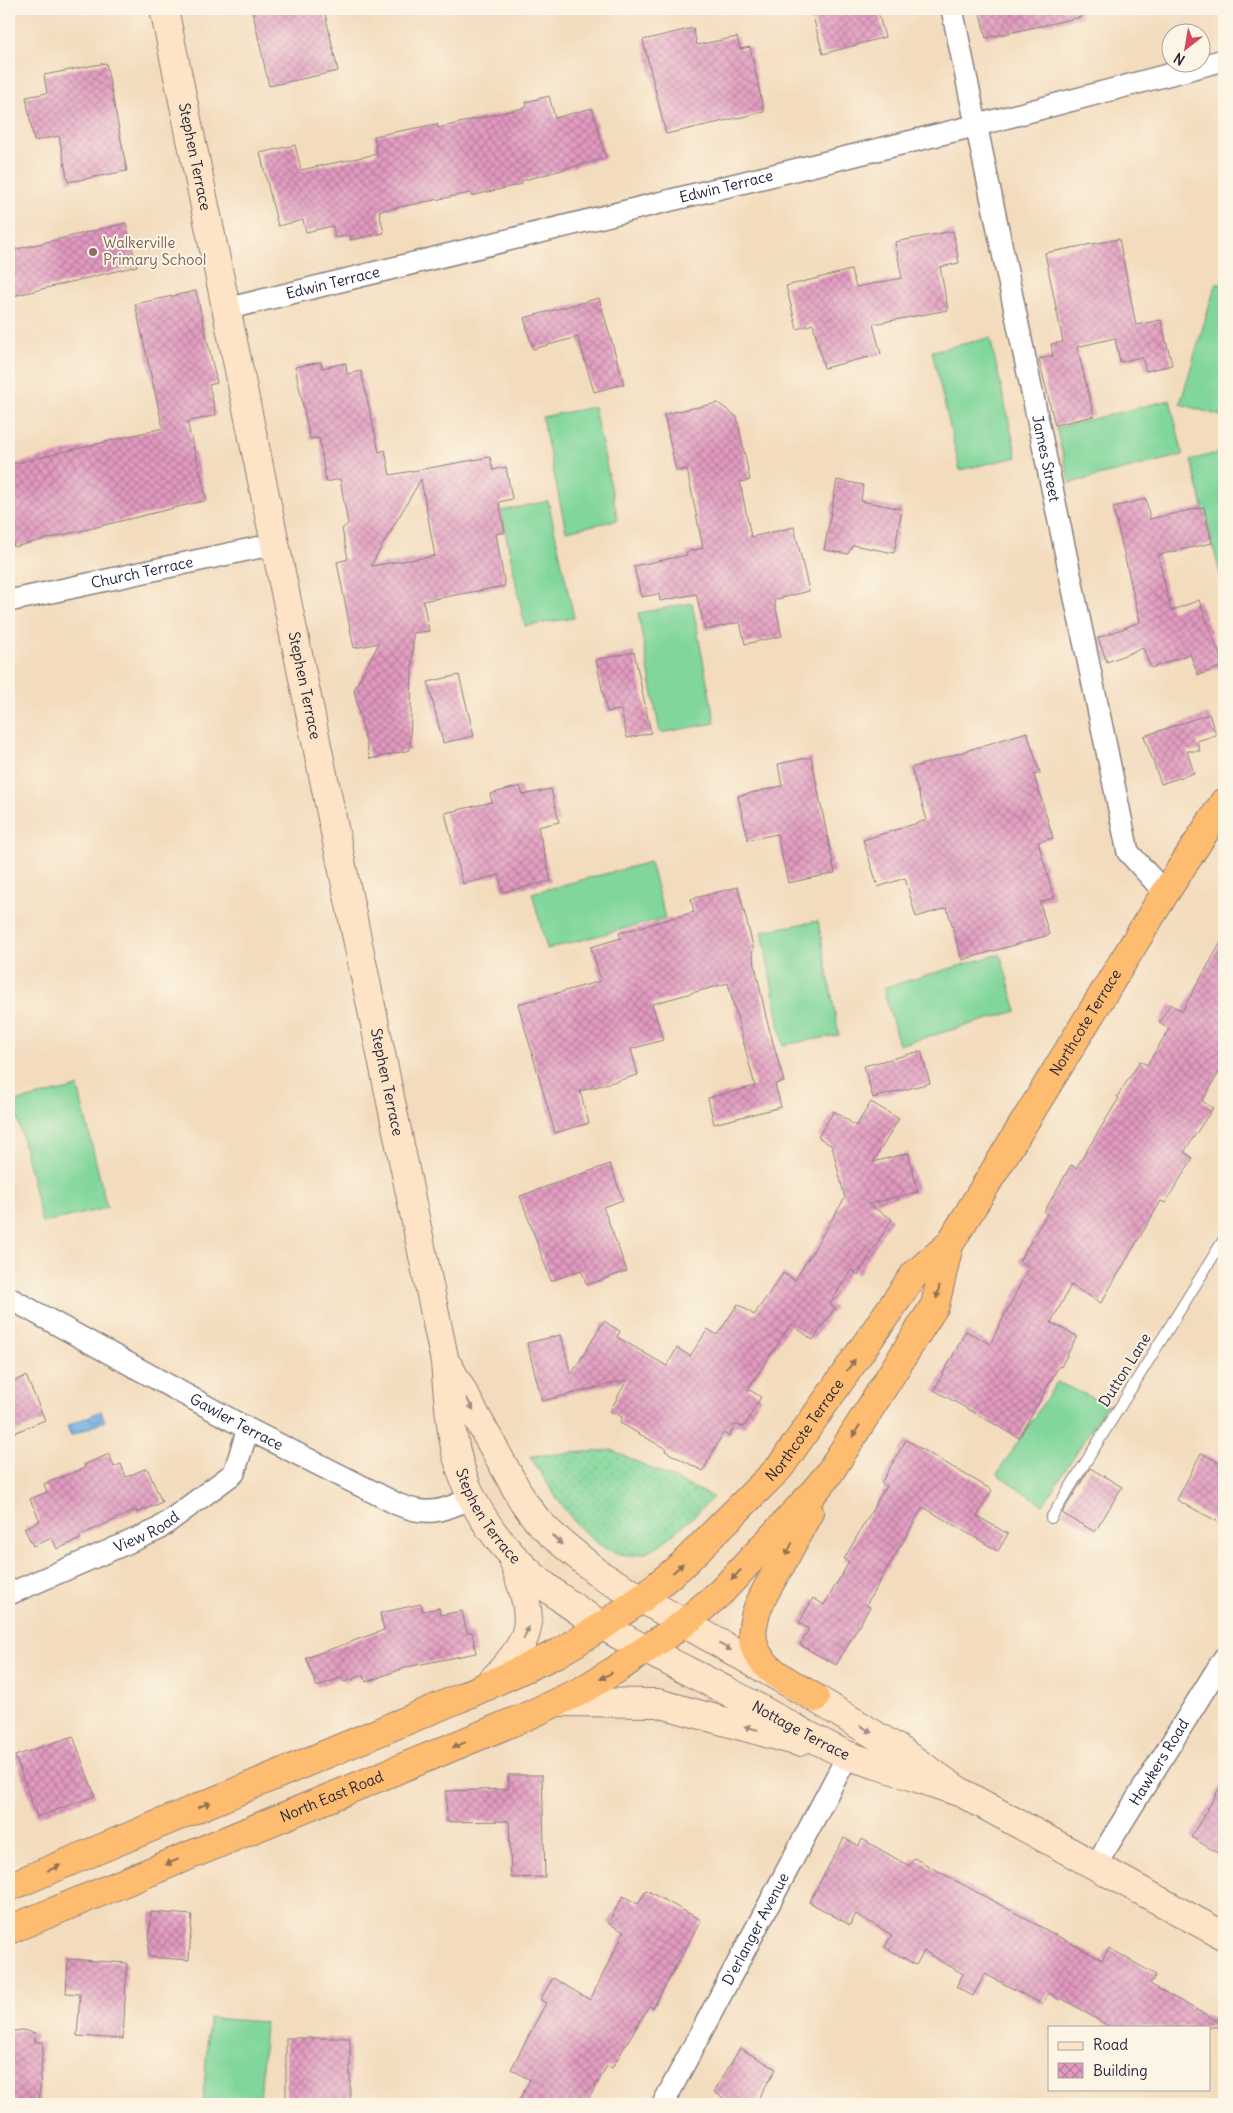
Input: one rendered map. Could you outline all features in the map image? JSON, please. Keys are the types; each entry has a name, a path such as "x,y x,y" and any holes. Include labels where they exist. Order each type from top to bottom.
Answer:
{"highway":[{"name":"Northcote Terrace","path":"647,1650 683,1624 721,1592 828,1475 935,1304 949,1245 1165,893 1224,802"},
{"name":"Northcote Terrace","path":"604,1625 641,1599 682,1565 780,1467 914,1274 949,1245"},
{"path":"815,1698 765,1663 757,1651 754,1626 764,1594 828,1475"},
{"path":"9,1887 487,1686 558,1653 604,1625"},
{"name":"North East Road","path":"9,1930 484,1735 580,1691 647,1650"}],"main road":[{"name":"Stephen Terrace","path":"164,9 445,1362 451,1434 457,1458 472,1498 494,1533 527,1571 557,1595 647,1650"},
{"name":"Stephen Terrace","path":"445,1362 483,1427 506,1473 537,1520 593,1570 683,1624"},
{"path":"487,1686 512,1657 526,1634 529,1625 525,1593 511,1554"},
{"name":"Nottage Terrace","path":"683,1624 815,1698 898,1749 962,1793 1224,1936"},
{"name":"Nottage Terrace","path":"647,1650 848,1755 962,1793"},
{"path":"558,1702 658,1703 848,1755"}],"street":[{"name":"James Street","path":"952,9 978,125 1128,852 1165,893"},
{"name":"Edwin Terrace","path":"226,309 978,125 1224,60"},
{"name":"Church Terrace","path":"9,601 275,544"},
{"name":"Gawler Terrace","path":"9,1298 248,1429 397,1504 414,1510 437,1512 472,1498"},
{"name":"View Road","path":"9,1594 157,1530 234,1473 248,1429"},
{"name":"Hawkers Road","path":"1095,1866 1224,1658"},
{"name":"D'erlanger Avenue","path":"663,2104 848,1755"}],"lane":[{"name":"Dutton Lane","path":"1052,1518 1224,1239"}],"green space":[{"path":"1216,283 1224,285 1224,417 1180,404"},
{"path":"990,338 1017,457 960,470 932,351"},
{"path":"1170,400 1183,455 1070,483 1056,428"},
{"path":"594,407 618,520 566,531 542,417"},
{"path":"1224,451 1224,580 1222,581 1191,460"},
{"path":"548,501 574,618 525,626 501,511"},
{"path":"692,603 715,723 660,733 638,613"},
{"path":"650,862 665,918 547,949 532,893"},
{"path":"818,921 839,1035 783,1045 762,931"},
{"path":"1000,954 1017,1011 899,1045 883,988"},
{"path":"78,1087 107,1208 42,1223 14,1102"},
{"path":"1057,1382 1107,1404 1043,1505 997,1474"},
{"path":"612,1450 713,1497 700,1511 652,1550 645,1553 626,1555 608,1550 591,1539 576,1524 530,1456"},
{"path":"209,2018 265,2022 260,2104 203,2104"}],"water":[{"path":"101,1411 105,1421 71,1436 67,1426"}],"building":[{"path":"252,9 324,9 338,71 269,86"},
{"path":"811,9 877,9 885,37 823,54"},
{"path":"979,9 1080,9 1081,17 986,38"},
{"path":"693,28 697,45 737,37 740,49 750,47 764,112 666,134 643,40"},
{"path":"106,63 127,171 68,182 59,136 34,141 26,97 47,93 44,75"},
{"path":"549,96 555,118 592,108 606,158 521,181 522,184 471,196 470,193 379,211 384,233 351,240 350,235 335,238 333,226 306,232 303,220 278,226 260,153 295,145 301,170 377,154 374,136 437,124 438,128 527,107 526,102"},
{"path":"126,223 137,266 9,297 9,251"},
{"path":"953,231 959,263 940,267 948,310 873,324 881,354 824,368 813,324 797,329 786,286 851,270 856,287 902,278 895,242"},
{"path":"1119,239 1136,325 1161,320 1172,365 1146,371 1142,357 1120,362 1115,338 1077,347 1094,416 1055,425 1039,359 1053,356 1051,344 1063,342 1045,253"},
{"path":"196,291 217,383 209,385 216,415 187,422 207,500 14,547 9,525 9,465 163,428 135,304"},
{"path":"599,298 624,384 594,392 578,337 533,349 524,318"},
{"path":"321,362 322,368 346,363 347,374 361,371 379,452 385,450 390,475 490,457 493,470 506,467 512,499 499,502 505,532 496,534 505,586 423,601 429,631 413,633 410,750 370,759 354,690 379,643 354,648 337,562 348,559 342,529 348,524 340,479 326,482 319,438 310,439 295,367","holes":["421,479 435,556 371,566"]},
{"path":"718,403 737,417 750,480 740,482 751,537 794,527 809,591 774,600 782,636 745,644 740,622 705,630 696,594 660,601 659,594 641,597 634,566 687,555 686,552 703,548 687,469 676,471 664,414"},
{"path":"837,480 863,485 861,501 902,509 894,553 853,545 848,554 824,550"},
{"path":"1146,499 1150,519 1204,507 1212,543 1158,555 1171,611 1199,600 1224,666 1198,675 1190,654 1151,668 1143,648 1107,662 1098,638 1140,622 1113,507"},
{"path":"634,652 651,733 627,738 621,710 607,712 596,660"},
{"path":"459,675 474,736 443,743 428,682"},
{"path":"1209,714 1216,735 1197,741 1200,751 1187,751 1194,773 1161,784 1144,736"},
{"path":"1027,732 1040,773 1034,775 1053,838 1038,842 1054,898 1040,902 1049,935 962,960 947,908 916,917 905,878 878,887 863,840 927,820 911,768"},
{"path":"811,757 835,873 788,883 777,834 748,840 738,796 782,786 778,764"},
{"path":"520,786 523,795 551,789 559,822 538,827 551,881 503,892 499,875 463,884 445,813 492,802 490,794"},
{"path":"738,887 754,950 752,951 766,1017 784,1082 775,1084 781,1107 714,1124 708,1098 755,1086 728,983 652,1004 663,1040 631,1049 638,1075 580,1091 589,1123 555,1133 518,1004 601,981 591,947 621,938 619,933 694,912 691,899"},
{"path":"1224,937 1224,1064 1202,1101 1213,1108 1184,1152 1193,1158 1165,1203 1161,1201 1101,1303 1071,1285 1051,1323 1077,1336 1019,1438 934,1390 966,1331 990,1344 1029,1267 1019,1261 1047,1214 1044,1212 1071,1165 1076,1168 1140,1061 1147,1065 1169,1029 1159,1023 1170,1004 1182,1011"},
{"path":"921,1051 930,1083 873,1098 864,1066"},
{"path":"871,1102 899,1119 873,1162 908,1153 918,1192 868,1204 892,1219 858,1275 851,1270 830,1304 835,1308 813,1340 791,1324 748,1389 761,1397 744,1427 735,1425 729,1436 723,1433 703,1471 665,1451 666,1449 620,1423 622,1417 610,1411 627,1380 542,1401 527,1343 561,1335 571,1375 604,1321 620,1331 617,1337 667,1366 677,1348 690,1356 708,1329 717,1335 738,1304 754,1315 783,1273 795,1280 845,1198 832,1146 818,1137 834,1111 856,1126"},
{"path":"610,1164 623,1200 603,1207 627,1271 587,1285 581,1270 551,1281 520,1196"},
{"path":"26,1376 45,1420 9,1435 9,1383"},
{"path":"906,1440 992,1490 977,1516 1008,1534 998,1551 923,1507 866,1605 870,1607 836,1665 800,1645 809,1629 799,1623 813,1598 824,1605 849,1562 844,1559 886,1486 881,1483"},
{"path":"1201,1453 1224,1465 1224,1525 1177,1500"},
{"path":"109,1454 114,1467 121,1464 126,1477 147,1468 162,1502 137,1513 136,1510 79,1536 81,1539 57,1549 52,1538 33,1546 24,1528 40,1521 30,1499 47,1492 44,1484 85,1468 84,1465"},
{"path":"1090,1468 1122,1487 1095,1532 1062,1513"},
{"path":"421,1604 423,1611 439,1608 440,1615 462,1611 467,1633 472,1632 476,1653 407,1667 366,1682 363,1675 344,1682 342,1677 317,1687 306,1658 384,1630 380,1613"},
{"path":"73,1736 95,1796 37,1817 15,1756"},
{"path":"508,1775 542,1775 545,1877 511,1878 509,1821 447,1822 446,1791 509,1789"},
{"path":"1224,1781 1224,1857 1191,1837"},
{"path":"844,1838 859,1846 862,1839 909,1866 914,1858 1102,1960 1109,1948 1156,1975 1150,1984 1224,2025 1224,2027 1108,2026 1061,1998 1060,2000 1048,1993 1042,2004 985,1974 973,1996 956,1987 963,1974 924,1951 916,1965 885,1947 892,1935 856,1914 850,1925 809,1902"},
{"path":"646,1890 701,1920 653,2008 649,2006 612,2068 607,2066 586,2104 517,2104 530,2080 511,2069 546,2003 540,2000 553,1978 590,2000 624,1932 608,1923 623,1896 638,1904"},
{"path":"151,1912 192,1915 189,1960 148,1957"},
{"path":"68,1959 127,1963 123,2039 77,2036 80,1994 66,1993"},
{"path":"22,2030 35,2033 35,2042 43,2042 39,2104 9,2104 9,2032"},
{"path":"286,2038 350,2038 350,2104 286,2104"},
{"path":"740,2048 776,2069 755,2104 734,2104 714,2092"}],"place":[{"name":"Walkerville Primary School","path":"93,252"}]}
